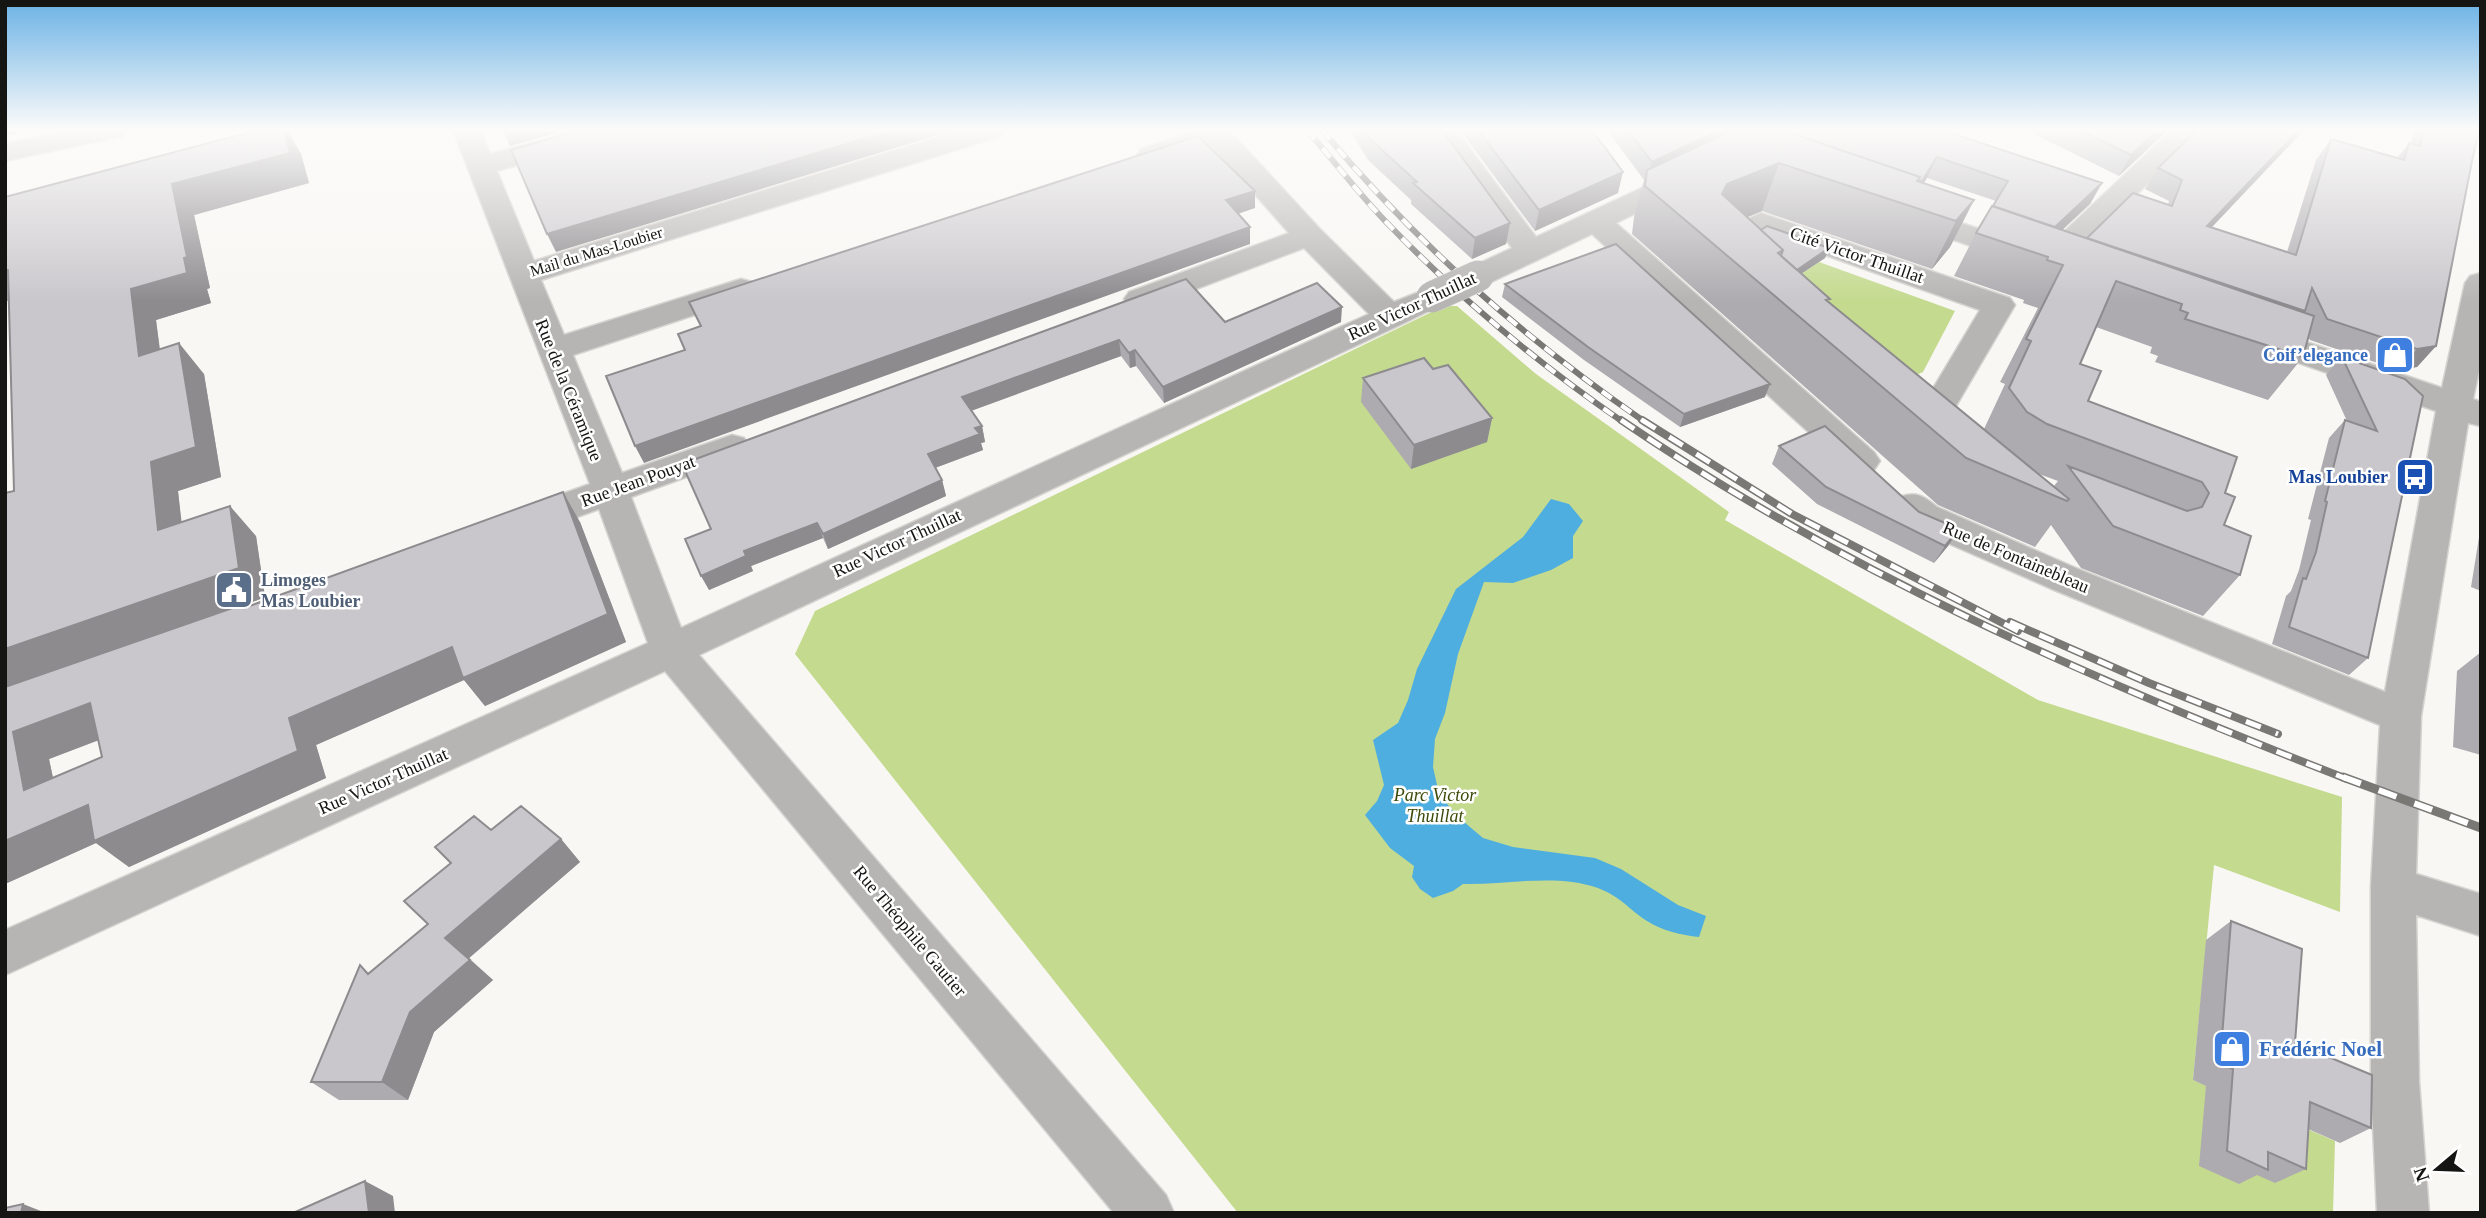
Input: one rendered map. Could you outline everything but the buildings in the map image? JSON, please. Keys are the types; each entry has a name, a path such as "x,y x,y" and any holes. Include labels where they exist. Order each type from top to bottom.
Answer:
{"street":[{"name":"Rue de la Céramique","path":"489,187 611,491 653,612 671,650"},
{"name":"Mail du Mas-Loubier","path":"523,275 808,187"},
{"path":"1265,187 1309,236 1391,317"},
{"path":"1483,187 1531,252"},
{"name":"Rue Victor Thuillat","path":"5,953 671,650 950,518 1531,252 1596,221 1634,190 1644,187"},
{"path":"1880,205 2062,268 2136,187"},
{"name":"Rue de Fontainebleau","path":"1596,221 1924,517 2065,579 2401,716"},
{"name":"Cité Victor Thuillat","path":"1754,269 1724,241 1761,222 1999,305 1917,418 1972,456"},
{"path":"1114,308 1309,236"},
{"path":"554,350 766,281"},
{"path":"2403,1213 2395,1082 2393,887 2401,716 2468,410 2481,284"},
{"path":"2228,326 2468,410"},
{"name":"Rue Jean Pouyat","path":"496,533 760,436"},
{"name":"Rue Théophile Gautier","path":"671,650 1148,1213"},
{"path":"2393,887 2481,915"}],"green space":[{"path":"1819,262 1955,311 1923,372 1912,377 1792,280"},
{"name":"Parc Victor Thuillat","path":"1444,306 1457,306 1536,374 1729,512 1725,520 2038,700 2342,797 2340,912 2214,865 2193,1080 2335,1141 2333,1213 1238,1213 795,654 815,611"}],"water":[{"path":"1551,499 1569,504 1583,521 1573,536 1573,558 1551,570 1513,583 1484,582 1458,654 1445,713 1435,739 1433,767 1439,794 1457,816 1483,838 1513,847 1595,858 1621,869 1678,905 1706,916 1699,937 1659,927 1598,888 1565,881 1463,884 1453,891 1433,898 1420,889 1412,877 1414,866 1390,848 1365,815 1377,801 1384,785 1373,740 1398,723 1417,669 1456,589 1523,537"}],"railway":[{"path":"1355,187 1418,254 1473,305 1562,378 1623,422"},
{"path":"1373,187 1473,287 1599,390 1643,421"},
{"path":"1621,420 1793,527 1974,620 2159,703 2347,779"},
{"path":"1643,421 1792,514 2018,631"},
{"path":"2010,622 2149,683 2278,734"},
{"path":"2343,777 2481,828"}],"place":[{"name":"Coif’elegance","path":"2395,355"},
{"name":"Mas Loubier","path":"2415,477"},
{"name":"Limoges Mas Loubier","path":"234,590"},
{"name":"Frédéric Noel","path":"2232,1049"}]}
